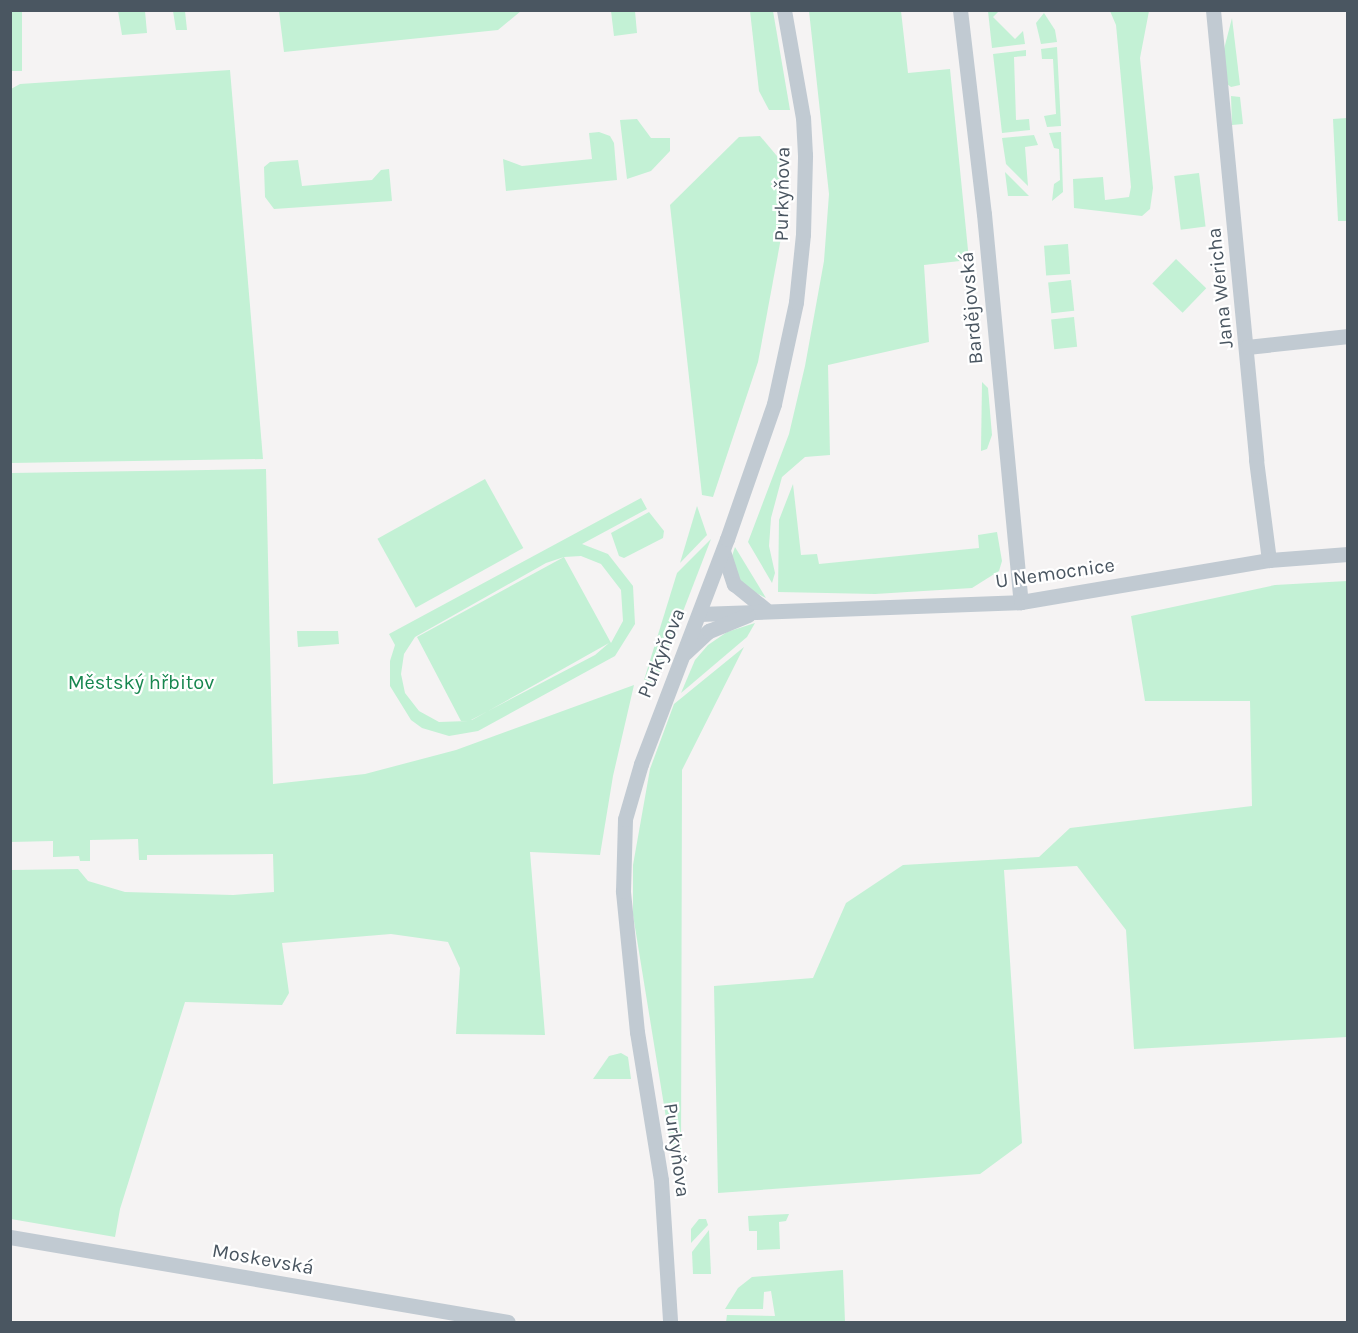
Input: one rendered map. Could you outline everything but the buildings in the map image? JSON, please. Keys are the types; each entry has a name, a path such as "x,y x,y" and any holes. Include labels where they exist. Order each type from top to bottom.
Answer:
{"street":[{"name":"Purkyňova","path":"670,1322 661,1180 638,1032 623,891 623,857 630,798 723,549 774,404 796,302 803,234 804,146 783,10"},
{"name":"Bardějovská","path":"960,10 984,214 1021,602"},
{"name":"Jana Wericha","path":"1213,10 1256,460 1269,560"},
{"path":"1247,347 1347,336"},
{"path":"723,549 734,584 765,609"},
{"name":"U Nemocnice","path":"699,614 765,609 1021,602 1269,560 1347,554"},
{"name":"U Nemocnice","path":"683,655 709,631 765,609"},
{"name":"Moskevská","path":"10,1237 508,1323"}],"green space":[{"path":"279,10 521,11 498,30 284,52"},
{"path":"10,11 22,11 22,71 10,71"},
{"path":"118,11 145,11 147,33 122,35"},
{"path":"173,11 185,11 187,30 176,30"},
{"path":"611,11 635,11 637,33 614,36"},
{"path":"750,11 773,11 790,110 769,110 759,91"},
{"path":"809,11 901,11 908,73 950,69 969,260 924,265 929,342 828,365 830,455 805,457 782,477 771,518 769,546 775,573 772,583 748,542 789,434 805,366 824,261 829,194"},
{"path":"988,11 999,11 993,17 1015,39 1023,31 1025,44 992,48"},
{"path":"1110,11 1149,11 1140,58 1153,188 1150,209 1142,216 1074,208 1073,179 1103,177 1105,200 1129,197 1131,187 1116,25"},
{"path":"1044,13 1055,30 1057,42 1041,44 1036,23"},
{"path":"1232,18 1240,85 1231,87 1227,84 1223,53"},
{"path":"1057,47 1061,126 1047,127 1044,116 1056,114 1053,59 1042,59 1041,49"},
{"path":"1026,50 1026,56 1014,57 1016,120 1029,119 1030,130 1002,133 993,54"},
{"path":"230,70 263,459 11,463 11,89 20,84"},
{"path":"1231,96 1240,97 1243,124 1232,125"},
{"path":"1347,118 1347,221 1338,221 1333,119"},
{"path":"637,119 651,138 670,138 670,151 651,171 627,179 620,120"},
{"path":"599,132 610,136 614,143 617,180 506,191 503,159 522,166 592,159 589,133"},
{"path":"1061,132 1063,192 1052,201 1054,184 1060,180 1059,149 1054,148 1049,133"},
{"path":"1034,135 1038,145 1025,147 1028,186 1006,164 1002,138"},
{"path":"760,136 782,162 781,238 758,362 713,497 702,495 670,205 739,137"},
{"path":"298,160 302,186 372,180 381,170 389,169 392,201 274,209 265,197 264,167 270,162"},
{"path":"1005,172 1029,196 1008,196"},
{"path":"1199,173 1206,227 1181,230 1174,176"},
{"path":"1068,244 1070,274 1046,276 1044,246"},
{"path":"1176,259 1206,288 1183,313 1152,283"},
{"path":"1071,280 1074,311 1051,313 1048,282"},
{"path":"1074,317 1077,347 1054,349 1051,319"},
{"path":"982,382 988,388 992,435 987,449 981,451"},
{"name":"Městský hřbitov","path":"266,469 273,784 365,774 456,750 634,685 613,776 600,855 530,852 545,1035 456,1034 460,968 448,942 391,934 282,943 289,993 282,1005 185,1002 120,1209 115,1237 11,1219 11,870 78,869 88,881 125,892 233,895 274,892 273,854 147,855 147,860 139,860 138,839 90,840 90,861 80,861 79,856 53,857 53,841 11,842 11,473"},
{"path":"485,479 523,548 416,608 377,539"},
{"path":"793,484 801,555 817,554 819,564 979,548 978,535 997,532 1002,561 999,571 972,588 875,594 778,592 779,520"},
{"path":"641,498 647,509 582,544 608,554 633,586 635,624 615,656 478,731 449,736 422,728 411,720 390,686 390,661 395,645 389,634","holes":["581,556 601,564 621,590 623,621 611,643 564,557","564,557 417,637 461,721 468,721 439,722 419,711 405,693 401,674 404,654 415,637 546,563","609,643 595,655 486,712"]},
{"path":"697,506 707,535 680,563"},
{"path":"649,512 664,531 663,538 624,558 619,556 611,533"},
{"path":"711,539 655,684 644,680 677,573"},
{"path":"735,547 766,598 741,585 732,556"},
{"path":"1347,581 1347,1037 1134,1049 1126,930 1077,866 1004,870 1022,1143 980,1174 718,1193 714,986 813,978 846,903 903,865 1039,857 1070,828 1252,806 1250,701 1145,701 1131,616 1275,585"},
{"path":"755,623 747,637 681,693 695,660 708,645 727,632"},
{"path":"297,631 338,631 339,644 298,647"},
{"path":"744,647 682,770 681,1168 674,1167 633,915 633,865 650,769 674,704"},
{"path":"621,1053 628,1057 631,1079 593,1079 609,1056"},
{"path":"789,1214 786,1221 779,1222 780,1249 757,1250 757,1231 749,1231 748,1216"},
{"path":"699,1219 706,1219 708,1225 691,1243 691,1229"},
{"path":"709,1230 711,1274 693,1274 692,1252"},
{"path":"843,1270 845,1322 726,1322 727,1315 775,1316 771,1291 764,1292 763,1309 725,1309 738,1288 752,1277"}]}
